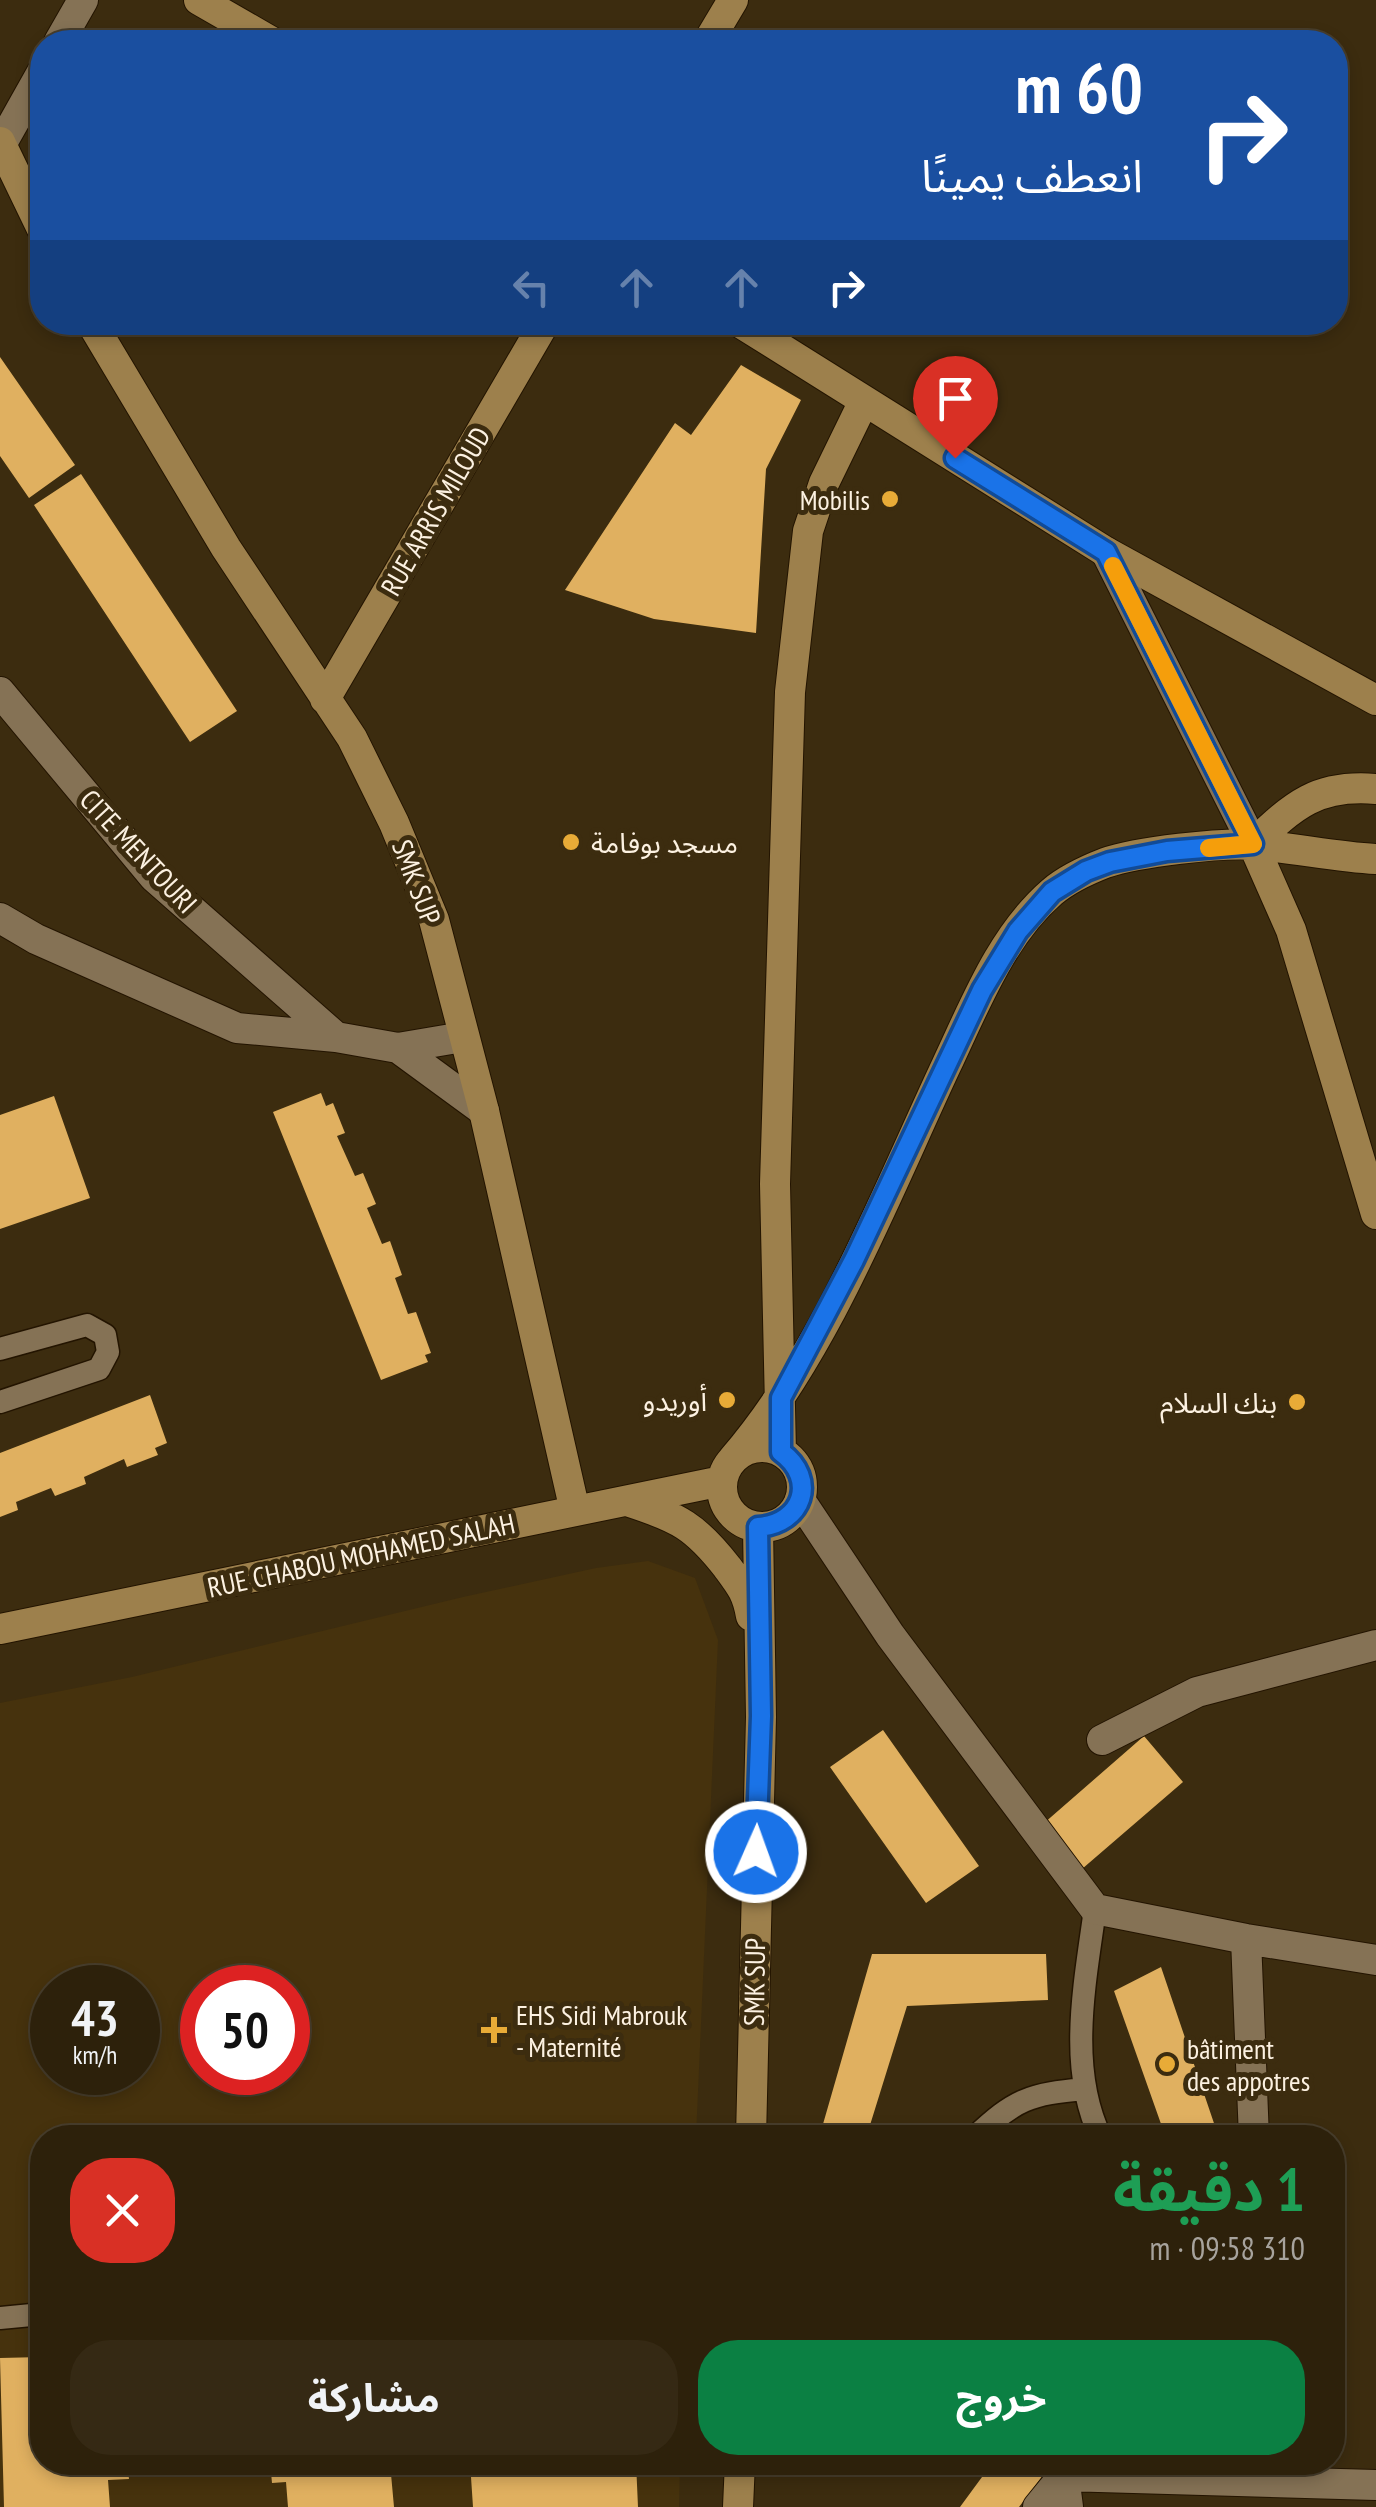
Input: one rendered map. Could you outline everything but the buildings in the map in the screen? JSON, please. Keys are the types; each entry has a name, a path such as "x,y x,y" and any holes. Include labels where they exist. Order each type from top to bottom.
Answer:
{"main road":[{"path":"200,0 251,30"},
{"path":"715,30 732,0"},
{"path":"1,143 30,204"},
{"name":"SMK SUP","path":"99,335 217,532 352,738 394,823 434,920 484,1111 575,1511"},
{"name":"RUE ARRIS MILOUD","path":"325,698 537,335"},
{"path":"760,335 1106,552 1376,700"},
{"path":"781,1452 775,1184 790,692 808,531 824,484 864,401"},
{"path":"1253,844 1302,801 1349,787 1376,789"},
{"path":"1253,844 1291,930 1376,1214"},
{"path":"728,1470 756,1448 781,1452 797,1466 800,1500 784,1521 758,1527 745,1524 726,1506 728,1470 781,1398 854,1260 982,990 1018,931 1052,892 1086,871 1110,862 1167,851 1253,844 1343,858 1376,859"},
{"name":"RUE CHABOU MOHAMED SALAH","path":"0,1629 630,1502 728,1470"},
{"path":"630,1502 663,1512 701,1534 747,1593 761,1668"},
{"name":"SMK SUP","path":"751,2125 761,1668 758,1527"},
{"path":"738,2507 739,2475"}],"street":[{"path":"66,30 83,0"},
{"path":"1,143 30,93"},
{"path":"1106,552 1253,844"},
{"name":"CITE MENTOURI","path":"0,692 154,877 336,1037"},
{"path":"0,918 36,939 237,1028 336,1037 398,1048 463,1038"},
{"path":"398,1048 484,1111"},
{"path":"800,1500 890,1634 1095,1909 1246,1940 1376,1960"},
{"path":"1102,1740 1197,1692 1376,1645"},
{"path":"1246,1940 1253,2125"},
{"path":"1038,2507 1064,2475"},
{"path":"1068,2507 1069,2475"},
{"path":"1184,2475 1376,2485"}],"lane":[{"path":"0,1349 87,1325 105,1335 108,1352 100,1369 0,1402"},
{"path":"1095,1909 1081,2011 1085,2089 1095,2125"},
{"path":"988,2125 1036,2094 1085,2089"},
{"path":"0,2318 30,2315"}],"shaded area":[{"name":"EHS Sidi Mabrouk - Maternité","path":"648,1561 695,1578 718,1640 697,2125 30,2125 30,2475 680,2475 679,2507 0,2507 0,1703 132,1677 596,1568"}],"slow traffic":[{"path":"1113,566 1253,844 1209,848"}],"place":[{"name":"Mobilis","path":"890,499"},
{"name":"مسجد بوفامة","path":"571,842"},
{"name":"أوريدو","path":"727,1400"},
{"name":"بنك السلام","path":"1297,1402"},
{"name":"EHS Sidi Mabrouk - Maternité","path":"494,2030"},
{"name":"bâtiment des appotres","path":"1167,2064"}],"route":[{"path":"756,1852 761,1716 758,1527 784,1521 794,1512 802,1489 797,1466 781,1452 781,1398 854,1260 982,990 1018,931 1052,892 1086,871 1138,855 1253,844 1106,552 955,458"}]}
